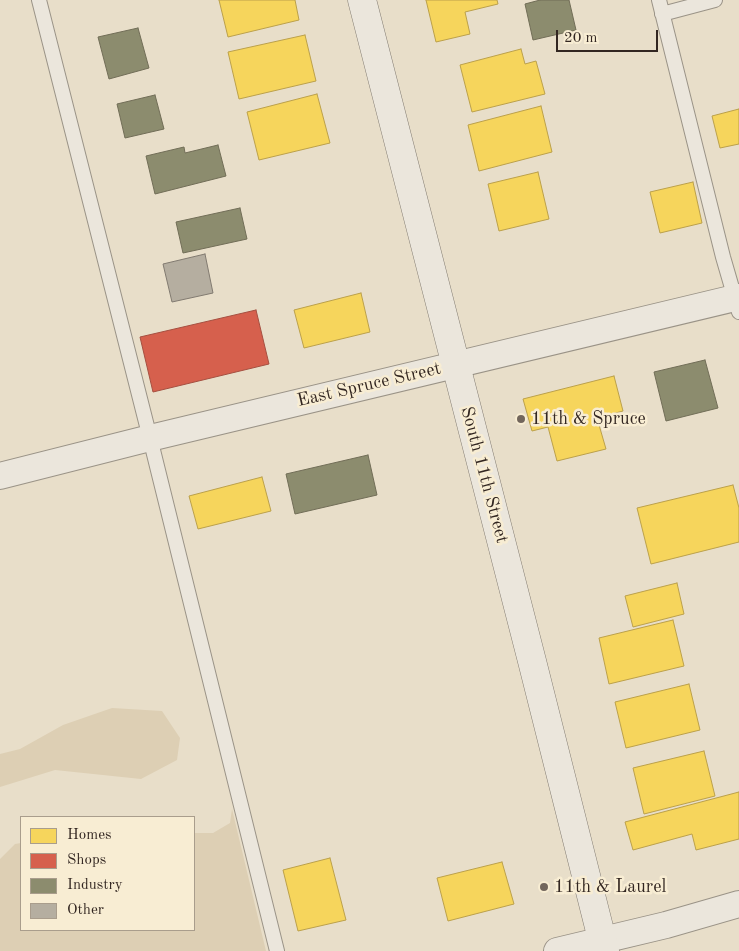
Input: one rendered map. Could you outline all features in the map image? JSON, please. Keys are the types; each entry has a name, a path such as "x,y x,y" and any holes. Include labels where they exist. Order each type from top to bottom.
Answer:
{"street":[{"name":"South 11th Street","path":"362,0 530,651 603,946"},
{"name":"East Spruce Street","path":"0,476 455,365 738,302"},
{"path":"557,951 603,946 739,904"}],"lane":[{"path":"40,0 277,951"},
{"path":"659,0 723,257 738,302"},
{"path":"662,14 715,0"}],"shaded area":[{"path":"112,708 162,711 180,738 177,760 141,779 55,770 0,787 0,754 20,749 63,725"},
{"path":"232,809 266,951 0,951 0,859 15,844 20,843 20,931 195,931 195,833 213,833 230,823"}],"building: Homes":[{"path":"219,0 295,0 299,20 228,37"},
{"path":"426,0 497,0 498,4 465,12 470,34 436,42"},
{"path":"305,35 316,81 239,99 228,52"},
{"path":"521,49 525,64 536,61 545,94 472,112 460,65"},
{"path":"317,94 330,143 259,160 247,112"},
{"path":"541,106 552,152 479,171 468,125"},
{"path":"739,109 739,144 720,148 712,116"},
{"path":"538,172 549,219 499,231 488,184"},
{"path":"693,182 702,223 660,233 650,192"},
{"path":"361,293 370,332 304,348 294,310"},
{"path":"614,376 623,411 597,418 606,449 557,461 548,427 532,431 523,399"},
{"path":"262,477 271,511 198,529 189,496"},
{"path":"733,485 739,508 739,542 651,564 637,508"},
{"path":"677,583 684,614 633,627 625,596"},
{"path":"673,620 684,666 609,684 599,638"},
{"path":"689,684 700,730 626,748 615,702"},
{"path":"704,751 715,796 644,814 633,768"},
{"path":"739,792 739,839 696,850 692,834 633,850 625,822"},
{"path":"330,858 346,920 298,931 283,870"},
{"path":"502,862 514,904 448,921 437,878"}],"building: Shops":[{"path":"256,310 269,364 153,392 140,337"}],"building: Industry":[{"path":"540,0 569,0 576,30 533,40 525,4"},
{"path":"138,28 149,68 109,79 98,37"},
{"path":"155,95 164,129 125,138 117,104"},
{"path":"218,145 226,176 155,194 146,156 184,147 185,153"},
{"path":"240,208 247,239 183,253 176,222"},
{"path":"705,360 718,408 666,421 654,372"},
{"path":"368,455 377,495 295,514 286,474"}],"building: Other":[{"path":"205,254 213,293 172,302 163,264"}],"place":[{"name":"11th & Spruce","path":"521,419"},
{"name":"11th & Laurel","path":"544,887"}]}
